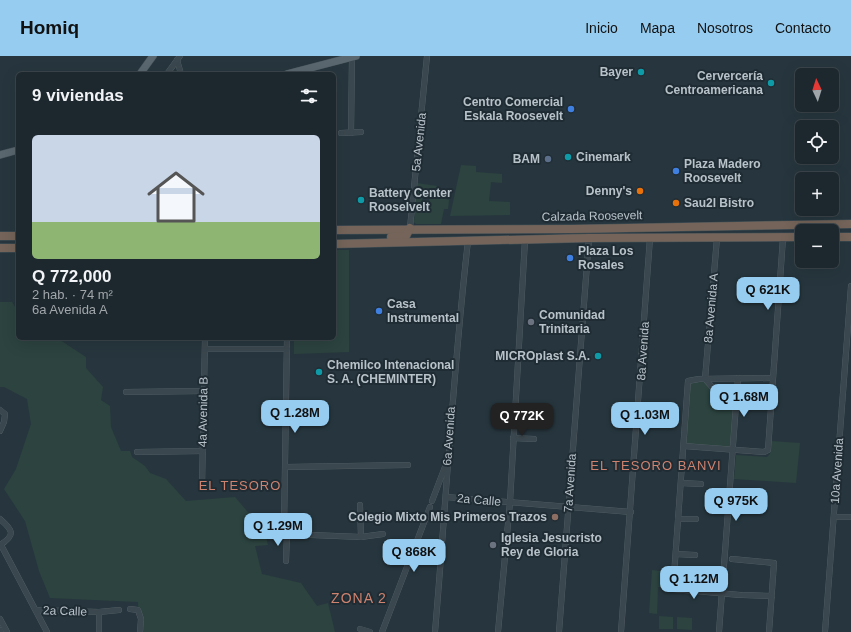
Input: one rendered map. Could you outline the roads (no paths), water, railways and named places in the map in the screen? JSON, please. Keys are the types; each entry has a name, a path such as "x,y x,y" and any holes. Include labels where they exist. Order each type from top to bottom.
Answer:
{"highway":[{"name":"Calzada Roosevelt","path":"336,230 410,228 510,229 790,226 851,224"},
{"path":"664,238 677,234 712,233 715,232 716,226"},
{"path":"717,238 719,232 726,230 778,230 790,226"},
{"path":"336,238 400,237 408,235 410,228"},
{"path":"468,241 473,234 497,234 510,229"},
{"path":"0,236 16,236"},
{"name":"Calzada Roosevelt","path":"336,244 589,238 795,237"},
{"path":"839,237 851,237"},
{"path":"0,248 16,248"}],"main road":[{"path":"141,72 152,56"},
{"path":"294,72 339,58 354,56"},
{"path":"0,156 16,151"}],"street":[{"path":"351,133 354,56"},
{"name":"5a Avenida","path":"410,228 427,56"},
{"path":"168,72 179,58"},
{"path":"179,58 181,72"},
{"path":"342,133 361,132"},
{"name":"7a Avenida","path":"559,632 589,238"},
{"name":"8a Avenida","path":"621,632 650,238"},
{"name":"8a Avenida A","path":"705,379 717,238"},
{"path":"684,446 764,452 768,450 783,238"},
{"path":"498,632 510,502 525,240"},
{"name":"6a Avenida","path":"435,632 446,497 447,464 468,241"},
{"name":"10a Avenida","path":"826,632 851,286"},
{"name":"4a Avenida B","path":"202,486 204,340"},
{"path":"286,561 288,534 284,528 288,340"},
{"path":"204,349 287,349"},
{"path":"719,632 738,378"},
{"path":"772,378 705,379 688,381 673,590 772,596"},
{"path":"705,379 713,388 736,403"},
{"path":"126,392 204,391"},
{"path":"0,410 5,414 0,431"},
{"path":"513,438 534,439"},
{"path":"138,452 203,451"},
{"path":"432,501 447,464"},
{"path":"286,467 408,465"},
{"path":"681,483 701,484"},
{"name":"2a Calle","path":"446,497 631,512"},
{"path":"360,505 361,537"},
{"path":"382,632 430,507"},
{"path":"834,517 851,517"},
{"path":"0,519 9,527 11,531 10,538 1,545"},
{"path":"678,519 696,519"},
{"path":"288,534 361,537 383,534"},
{"name":"2a Calle","path":"1,545 37,610 99,612 119,610"},
{"path":"676,554 695,555"},
{"path":"732,559 773,562 769,632"},
{"path":"130,609 138,610 140,613 140,632"},
{"path":"37,610 47,632"},
{"path":"99,612 99,632"},
{"path":"0,619 7,632"},
{"path":"360,629 370,632"}],"place":[{"name":"Bayer","path":"641,72"},
{"name":"Cervercería Centroamericana","path":"771,83"},
{"name":"Centro Comercial Eskala Roosevelt","path":"571,109"},
{"name":"Cinemark","path":"568,157"},
{"name":"BAM","path":"548,159"},
{"name":"Plaza Madero Roosevelt","path":"676,171"},
{"name":"Denny's","path":"640,191"},
{"name":"Battery Center Rooselvelt","path":"361,200"},
{"name":"Sau2l Bistro","path":"676,203"},
{"name":"Plaza Los Rosales","path":"570,258"},
{"name":"Casa Instrumental","path":"379,311"},
{"name":"Comunidad Trinitaria","path":"531,322"},
{"name":"MICROplast S.A.","path":"598,356"},
{"name":"Chemilco Intenacional S. A. (CHEMINTER)","path":"319,372"},
{"name":"Colegio Mixto Mis Primeros Trazos","path":"555,517"},
{"name":"Iglesia Jesucristo Rey de Gloria","path":"493,545"}],"district":[{"name":"EL TESORO BANVI","path":"656,465"},
{"name":"EL TESORO","path":"240,485"},
{"name":"ZONA 2","path":"359,598"}]}
